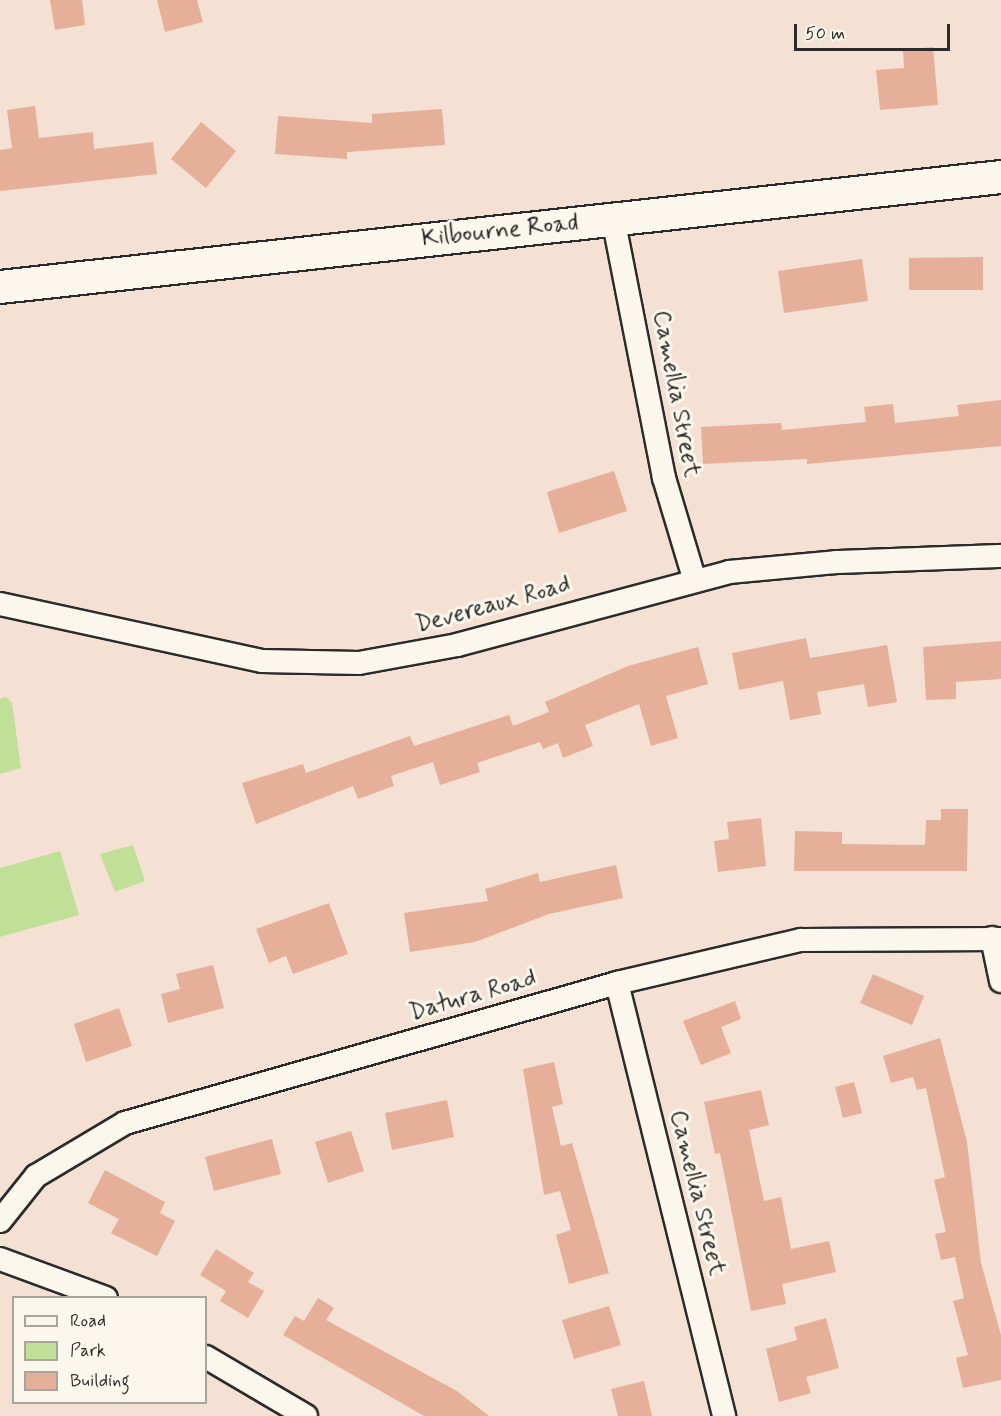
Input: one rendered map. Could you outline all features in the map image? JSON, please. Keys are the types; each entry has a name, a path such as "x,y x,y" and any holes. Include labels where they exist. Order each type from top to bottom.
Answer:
{"street":[{"name":"Kilbourne Road","path":"0,287 1001,177"},
{"name":"Camellia Street","path":"613,218 663,478 693,578"},
{"name":"Devereaux Road","path":"0,604 262,662 358,663 457,645 693,578 836,562 1001,556"},
{"path":"997,939 1001,981"},
{"name":"Datura Road","path":"0,1221 36,1176 125,1123 617,983 801,940 997,939"},
{"name":"Camellia Street","path":"617,983 724,1416"},
{"path":"0,1259 101,1296"},
{"path":"207,1358 306,1416"}],"green space":[{"path":"6,697 12,703 21,768 0,774 0,699"},
{"path":"133,845 145,881 115,892 100,854"},
{"path":"60,851 79,915 0,937 0,868"}],"building":[{"path":"50,0 82,0 85,25 55,30"},
{"path":"157,0 197,0 203,22 165,32"},
{"path":"933,47 938,105 880,110 876,70 904,68 903,50"},
{"path":"35,106 39,138 93,132 94,149 153,142 157,174 0,191 0,150 12,148 7,110"},
{"path":"442,109 445,145 347,152 347,159 275,154 278,116 372,123 372,114"},
{"path":"201,122 236,151 206,188 171,159"},
{"path":"983,257 983,290 909,290 909,258"},
{"path":"862,259 868,301 784,313 778,271"},
{"path":"1001,400 1001,446 807,464 807,459 703,464 701,427 781,423 782,430 866,422 864,407 893,404 895,423 959,416 957,405"},
{"path":"614,471 627,511 559,533 547,492"},
{"path":"806,638 810,658 887,645 897,702 868,707 864,684 817,692 821,714 790,720 783,681 739,690 732,653"},
{"path":"1001,641 1001,679 956,682 956,699 926,700 923,647"},
{"path":"698,647 708,684 666,696 678,738 651,746 639,704 585,725 593,746 563,758 558,743 543,749 540,742 477,763 480,772 440,785 433,762 391,776 394,786 358,799 353,786 256,824 242,783 303,764 306,773 410,736 414,746 509,715 513,726 549,712 545,702 628,666"},
{"path":"941,809 968,809 967,871 794,871 795,831 842,832 842,844 925,845 926,820 941,820"},
{"path":"761,818 766,866 718,872 714,841 729,839 727,822"},
{"path":"616,865 623,898 549,914 475,942 410,952 404,913 488,901 485,889 538,873 540,882"},
{"path":"329,903 348,954 293,974 286,956 269,963 256,929"},
{"path":"213,965 224,1008 168,1023 161,994 180,989 176,974"},
{"path":"873,974 924,996 912,1025 860,1003"},
{"path":"735,1001 741,1019 721,1027 731,1053 701,1065 683,1021"},
{"path":"119,1008 132,1046 86,1062 74,1024"},
{"path":"940,1038 967,1142 981,1263 1001,1335 1001,1380 963,1388 956,1358 968,1355 953,1301 964,1298 955,1257 941,1260 935,1234 946,1232 934,1180 945,1177 926,1088 917,1090 913,1077 891,1083 883,1056"},
{"path":"554,1062 563,1104 552,1107 561,1146 572,1143 609,1273 569,1284 556,1235 571,1230 560,1191 544,1195 523,1069"},
{"path":"854,1082 862,1113 843,1118 835,1087"},
{"path":"761,1090 769,1125 749,1130 764,1201 781,1197 791,1249 829,1241 836,1272 782,1284 786,1304 751,1311 720,1153 715,1154 704,1102"},
{"path":"447,1100 454,1137 392,1150 385,1113"},
{"path":"351,1131 364,1171 328,1183 315,1142"},
{"path":"272,1139 281,1174 214,1191 205,1157"},
{"path":"105,1170 165,1202 160,1213 175,1221 157,1256 111,1233 119,1219 88,1203"},
{"path":"216,1249 254,1273 248,1282 264,1291 248,1318 220,1301 226,1291 200,1275"},
{"path":"318,1298 334,1308 326,1320 457,1391 489,1416 424,1416 283,1335 295,1316 304,1321"},
{"path":"609,1306 621,1345 574,1359 562,1320"},
{"path":"826,1318 839,1368 806,1377 811,1393 779,1402 766,1349 797,1340 794,1327"},
{"path":"644,1381 652,1416 618,1416 611,1389"}]}
